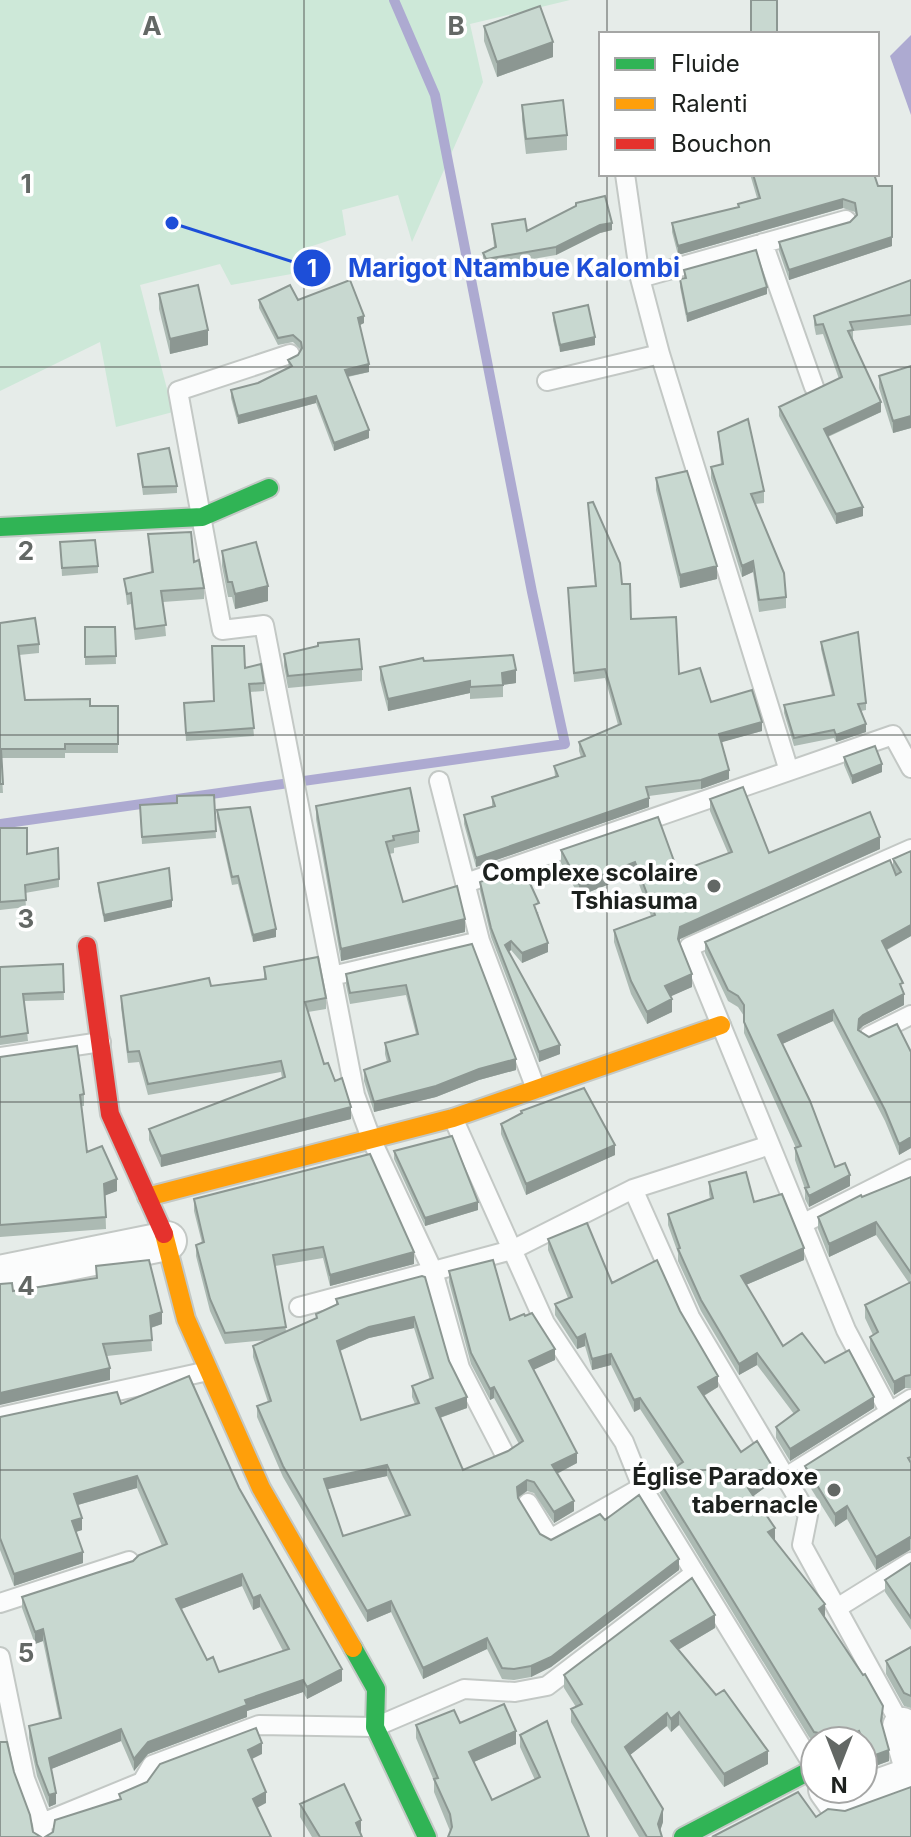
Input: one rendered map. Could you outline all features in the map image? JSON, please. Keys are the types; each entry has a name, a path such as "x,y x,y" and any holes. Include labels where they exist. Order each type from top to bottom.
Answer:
{"street":[{"path":"0,527 202,517 269,488"},
{"path":"87,946 110,1114 167,1241 186,1319 261,1488 376,1689 375,1727 427,1837"},
{"path":"147,1197 453,1118 721,1025"},
{"path":"0,1275 167,1241"},
{"path":"683,1837 799,1775"},
{"path":"879,1788 911,1777"}],"lane":[{"path":"625,176 640,278 660,354 789,771"},
{"path":"640,278 846,220"},
{"path":"763,243 814,387"},
{"path":"290,354 178,391 222,630 264,625 355,1095 372,1141 433,1271 460,1368 503,1451"},
{"path":"547,381 660,354"},
{"path":"466,883 893,735 911,768"},
{"path":"439,781 480,941 536,1089"},
{"path":"889,1411 846,1330 689,947 911,849"},
{"path":"332,976 480,941"},
{"path":"869,1036 911,1015"},
{"path":"0,1057 101,1042"},
{"path":"453,1118 545,1323 624,1442 642,1487 799,1741"},
{"path":"299,1307 512,1250 633,1189 770,1145"},
{"path":"802,1224 911,1169"},
{"path":"633,1189 690,1317 808,1515 802,1545 908,1736"},
{"path":"0,1417 208,1371"},
{"path":"786,1477 911,1399"},
{"path":"528,1503 550,1539 642,1487"},
{"path":"0,1603 129,1561"},
{"path":"837,1608 911,1562"},
{"path":"0,1657 25,1779 42,1830 142,1782 152,1765 259,1725 375,1727 464,1689 515,1692 547,1686 695,1573"}],"green space":[{"path":"0,0 570,0 470,24 483,82 412,242 398,195 342,210 346,235 303,249 297,273 231,285 220,264 140,285 173,412 116,427 100,342 0,391"}],"shaded area":[{"path":"911,35 911,115 890,56"}],"building":[{"path":"751,0 777,0 777,32 751,32"},
{"path":"540,6 553,42 497,62 484,26"},
{"path":"563,100 567,135 526,139 522,105"},
{"path":"754,176 875,176 878,186 892,186 892,237 789,270 779,242 850,222 857,215 855,203 843,199 678,246 672,223 739,207 738,204 760,198"},
{"path":"605,196 612,223 600,225 556,247 486,259 483,253 496,247 492,224 525,219 527,231 576,206 576,203"},
{"path":"756,250 767,287 687,314 680,279 686,278 684,270"},
{"path":"350,280 364,316 358,318 369,364 345,370 369,430 334,443 316,396 238,416 231,390 258,383 292,366 288,360 298,355 302,348 301,342 293,335 278,338 259,300 290,285 298,300"},
{"path":"911,280 911,315 850,322 853,330 848,331 881,402 824,429 863,507 836,514 779,407 842,377 823,324 816,325 814,316"},
{"path":"198,285 208,330 170,339 159,294"},
{"path":"588,305 595,337 560,345 553,313"},
{"path":"911,366 911,416 893,421 879,376"},
{"path":"748,419 764,491 751,494 784,573 786,597 759,600 753,561 742,566 711,467 723,464 718,432"},
{"path":"169,448 177,486 143,487 138,454"},
{"path":"687,471 717,566 680,575 656,478"},
{"path":"593,502 620,563 622,584 630,584 631,619 676,617 679,674 700,668 711,702 752,690 762,722 719,734 729,770 701,780 646,787 649,798 476,858 464,815 495,806 492,797 558,776 554,766 585,756 579,742 621,724 605,669 574,673 568,588 596,586 588,503"},
{"path":"191,532 194,562 199,560 204,588 161,591 166,625 135,629 131,593 127,594 124,579 153,572 148,534"},
{"path":"95,540 98,566 62,568 60,542"},
{"path":"256,542 268,586 235,594 232,582 228,582 222,551"},
{"path":"35,618 39,644 18,646 25,700 90,699 90,706 118,706 118,744 65,744 65,749 1,749 3,784 0,784 0,623"},
{"path":"85,627 115,627 116,656 85,657"},
{"path":"858,632 866,703 858,704 866,724 836,735 834,730 794,738 784,705 834,695 821,642"},
{"path":"359,639 362,669 288,676 284,654 318,646 318,643"},
{"path":"212,646 244,646 245,668 261,664 264,683 249,684 254,728 186,733 184,703 214,701"},
{"path":"513,655 516,670 502,673 503,685 470,687 470,681 388,699 380,667 423,658 424,661"},
{"path":"875,746 882,764 852,776 844,757"},
{"path":"743,787 769,853 870,812 880,837 680,927 678,939 692,974 665,986 672,999 647,1012 631,981 614,930 655,915 635,862 579,884 561,850 658,817 678,872 732,852 710,799"},
{"path":"410,788 419,831 393,836 394,840 386,842 403,902 457,886 465,919 341,949 316,806"},
{"path":"214,795 216,831 142,837 140,805 177,803 177,796"},
{"path":"250,807 276,929 253,935 238,876 232,877 217,810"},
{"path":"0,828 27,828 27,854 58,848 59,879 25,885 26,900 0,902"},
{"path":"911,851 911,925 882,941 903,983 900,984 904,994 863,1015 859,1019 858,1030 869,1037 897,1024 911,1052 911,1137 899,1144 885,1110 833,1010 778,1035 810,1101 835,1167 845,1163 850,1175 809,1196 805,1188 809,1187 795,1148 801,1146 744,1022 744,1005 738,996 728,990 705,942 890,860 896,875 901,872 893,859"},
{"path":"522,866 539,903 534,905 548,943 522,953 511,941 505,945 560,1045 539,1052 491,928 480,882"},
{"path":"169,868 172,900 104,915 98,883"},
{"path":"472,944 516,1059 436,1086 374,1102 364,1070 390,1061 385,1043 418,1034 406,985 350,993 346,974"},
{"path":"318,957 326,998 305,1002 324,1064 328,1063 335,1081 342,1078 351,1107 161,1156 149,1129 285,1077 281,1061 148,1084 139,1051 128,1052 121,996 209,978 211,986 266,979 264,967"},
{"path":"63,964 64,992 23,994 28,1033 0,1037 0,967"},
{"path":"77,1046 84,1094 80,1095 87,1152 102,1146 117,1179 104,1184 106,1217 0,1225 0,1057"},
{"path":"584,1088 615,1145 526,1184 501,1124 521,1111"},
{"path":"452,1136 478,1202 425,1218 394,1151"},
{"path":"370,1154 414,1252 330,1275 323,1247 273,1255 286,1327 225,1333 210,1299 196,1245 204,1242 194,1199"},
{"path":"746,1172 754,1202 782,1194 804,1248 741,1276 783,1346 802,1333 825,1363 849,1350 874,1397 790,1449 776,1427 799,1410 757,1353 739,1364 701,1300 678,1249 668,1214 713,1198 709,1182"},
{"path":"911,1177 911,1273 876,1222 829,1244 818,1217 861,1195"},
{"path":"587,1223 612,1283 657,1260 680,1311 718,1376 698,1387 741,1452 757,1441 774,1469 748,1488 775,1528 768,1532 825,1604 819,1609 865,1674 883,1706 881,1721 889,1750 879,1754 879,1725 810,1725 658,1479 683,1462 640,1398 634,1400 611,1354 592,1359 585,1334 577,1338 556,1306 572,1297 548,1239"},
{"path":"149,1260 162,1312 150,1316 152,1340 103,1344 110,1368 0,1393 0,1284 12,1283 13,1291 97,1278 96,1266"},
{"path":"493,1260 510,1320 532,1313 555,1349 529,1361 577,1453 552,1465 574,1501 554,1512 534,1482 527,1480 517,1487 518,1498 540,1534 551,1540 600,1514 605,1520 639,1495 679,1559 551,1657 531,1666 502,1668 487,1638 423,1668 391,1601 367,1611 283,1466 257,1406 271,1401 253,1346 317,1318 316,1314 338,1304 336,1299 422,1276 425,1277 449,1361 467,1397 436,1408 463,1470 508,1451 523,1441 494,1387 490,1389 471,1353 449,1271","holes":["414,1317 433,1378 412,1386 419,1403 361,1420 337,1341 369,1327","387,1465 410,1515 343,1536 324,1479"]},
{"path":"911,1282 911,1375 894,1382 870,1337 878,1332 865,1305"},
{"path":"189,1376 239,1488 342,1669 307,1687 303,1680 245,1700 247,1705 148,1742 134,1759 121,1729 49,1758 56,1793 49,1795 37,1764 29,1726 61,1718 43,1629 35,1632 22,1597 133,1561 139,1555 167,1544 137,1476 74,1494 82,1518 72,1521 83,1552 14,1574 0,1538 0,1417 117,1392 121,1404","holes":["242,1574 253,1598 260,1595 289,1649 219,1672 213,1657 207,1660 176,1599"]},
{"path":"911,1399 911,1457 908,1458 911,1463 911,1538 876,1557 847,1506 835,1514 805,1466"},
{"path":"911,1563 911,1618 885,1580"},
{"path":"692,1578 715,1615 671,1641 716,1695 724,1690 768,1751 724,1774 679,1712 671,1719 667,1713 625,1747 663,1809 658,1824 662,1837 647,1837 571,1709 582,1704 564,1675"},
{"path":"911,1647 911,1696 904,1693 886,1661"},
{"path":"504,1704 516,1731 469,1752 492,1800 540,1777 520,1735 547,1721 589,1837 448,1837 452,1827 450,1814 434,1779 438,1778 416,1725 454,1710 460,1723"},
{"path":"256,1728 262,1743 248,1750 266,1792 253,1799 271,1837 45,1837 53,1832 55,1820 121,1799 119,1794 147,1782 160,1764"},
{"path":"0,1742 7,1742 33,1832 41,1837 0,1837"},
{"path":"344,1784 361,1820 356,1823 362,1837 320,1837 300,1804"},
{"path":"911,1787 911,1837 712,1837 798,1792 799,1805 807,1805 816,1817 828,1809 845,1811 862,1805 879,1805 879,1799"}],"waterway":[{"path":"0,824 565,744 532,592 435,95 394,0"}],"traffic: fast":[{"path":"0,527 202,517 269,488"},
{"path":"353,1648 376,1689 375,1727 427,1837"},
{"path":"683,1837 799,1776"}],"traffic: slow":[{"path":"147,1197 453,1118 721,1025"},
{"path":"164,1234 186,1319 261,1488 353,1648"}],"traffic: jam":[{"path":"87,946 110,1114 164,1234"}],"place":[{"name":"Marigot Ntambue Kalombi","path":"172,223"},
{"name":"Complexe scolaire Tshiasuma","path":"714,886"},
{"name":"Église Paradoxe tabernacle","path":"834,1490"}]}
